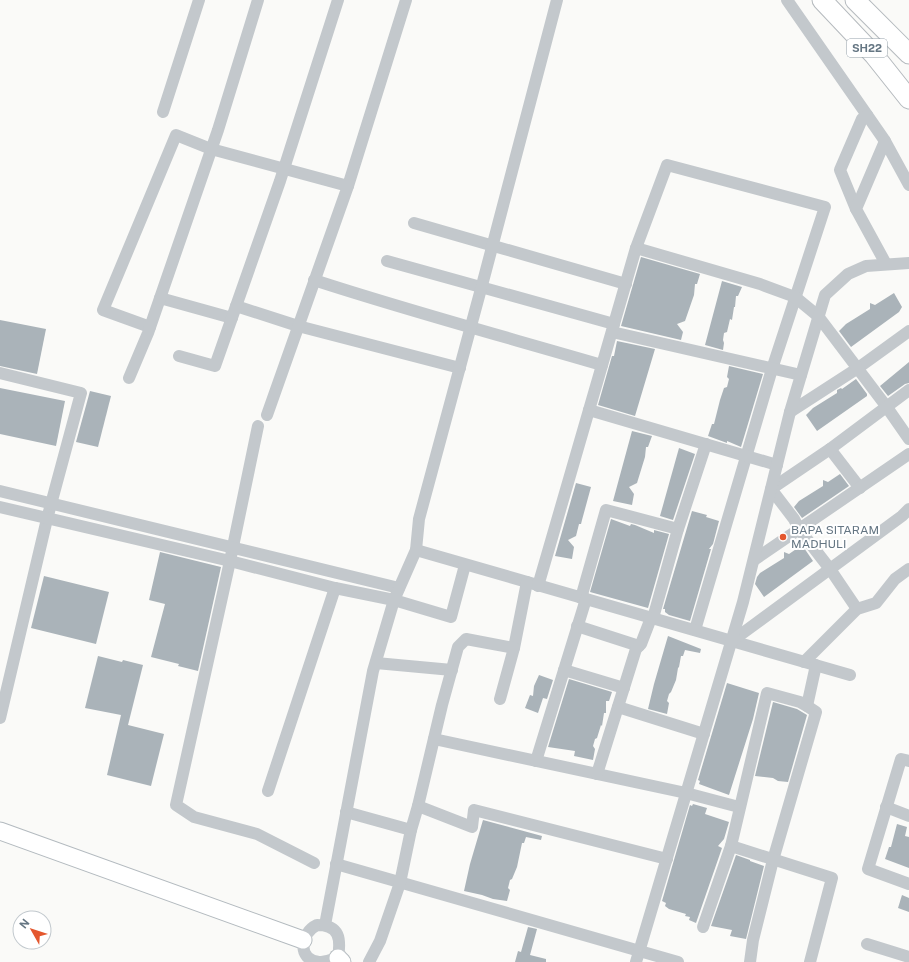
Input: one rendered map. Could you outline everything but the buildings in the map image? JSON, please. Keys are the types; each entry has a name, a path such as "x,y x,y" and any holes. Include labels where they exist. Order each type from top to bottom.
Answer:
{"main road":[{"name":"SH22","path":"822,0 874,56 909,99"},
{"name":"SH22","path":"855,0 909,54"}],"street":[{"path":"163,112 199,0"},
{"path":"129,378 150,327 211,149 258,0"},
{"path":"179,356 214,366 283,170 338,0"},
{"path":"267,415 348,186 406,0"},
{"path":"325,925 376,663 394,600 416,550 419,519 493,246 557,0"},
{"path":"787,0 885,141 909,185"},
{"path":"867,115 862,119 840,170 856,209 886,264"},
{"path":"150,327 103,310 176,135 211,149 283,170 348,186"},
{"path":"856,209 885,141"},
{"path":"500,699 533,584 589,410 636,248 667,165 825,207 772,369 695,630"},
{"path":"414,223 626,284"},
{"path":"636,248 760,284 795,297 818,316 858,368 909,439"},
{"path":"388,261 482,287 613,328 772,369 801,375"},
{"path":"638,956 732,641 754,560 790,412 824,295 848,274 866,266 909,263"},
{"path":"314,280 384,303 471,326 602,365"},
{"path":"160,298 232,318"},
{"path":"236,306 298,326 460,368"},
{"path":"790,412 858,368 909,332"},
{"path":"0,373 81,392 47,519 0,718"},
{"path":"771,489 830,449 909,390"},
{"path":"589,410 777,465"},
{"path":"258,426 176,805 194,817 257,834 314,863"},
{"path":"597,774 636,649 639,646 652,618 678,530 706,444"},
{"path":"830,449 860,488"},
{"path":"754,560 909,454"},
{"path":"771,489 858,609"},
{"path":"0,492 399,588"},
{"path":"0,507 230,561 336,588 394,600 451,617 465,565"},
{"path":"732,641 902,516 909,509"},
{"path":"536,761 577,626 606,510 678,530"},
{"path":"416,550 850,675"},
{"path":"807,706 810,664 858,609 876,603 895,579 909,569"},
{"path":"268,791 336,588"},
{"path":"577,626 639,646"},
{"path":"368,962 380,941 400,882 411,830 458,647 466,639 514,648"},
{"path":"376,663 452,670"},
{"path":"564,670 624,688"},
{"path":"703,927 731,846 767,694 800,702 816,712 773,860 753,940 750,962"},
{"path":"618,707 704,734"},
{"path":"434,739 686,793 739,808"},
{"path":"909,760 900,759 868,869 909,884"},
{"path":"418,806 472,827 474,810 667,859"},
{"path":"886,808 909,816"},
{"path":"346,812 411,830"},
{"path":"0,831 303,940"},
{"path":"731,846 832,878 810,962"},
{"path":"336,864 400,882 638,956 678,962"},
{"path":"317,925 331,927 336,932 339,939 340,960 318,962 312,959 306,954 303,948 303,940 310,928 317,925"},
{"path":"867,944 909,957"}],"place":[{"name":"BAPA SITARAM MADHULI","path":"783,537"}]}
